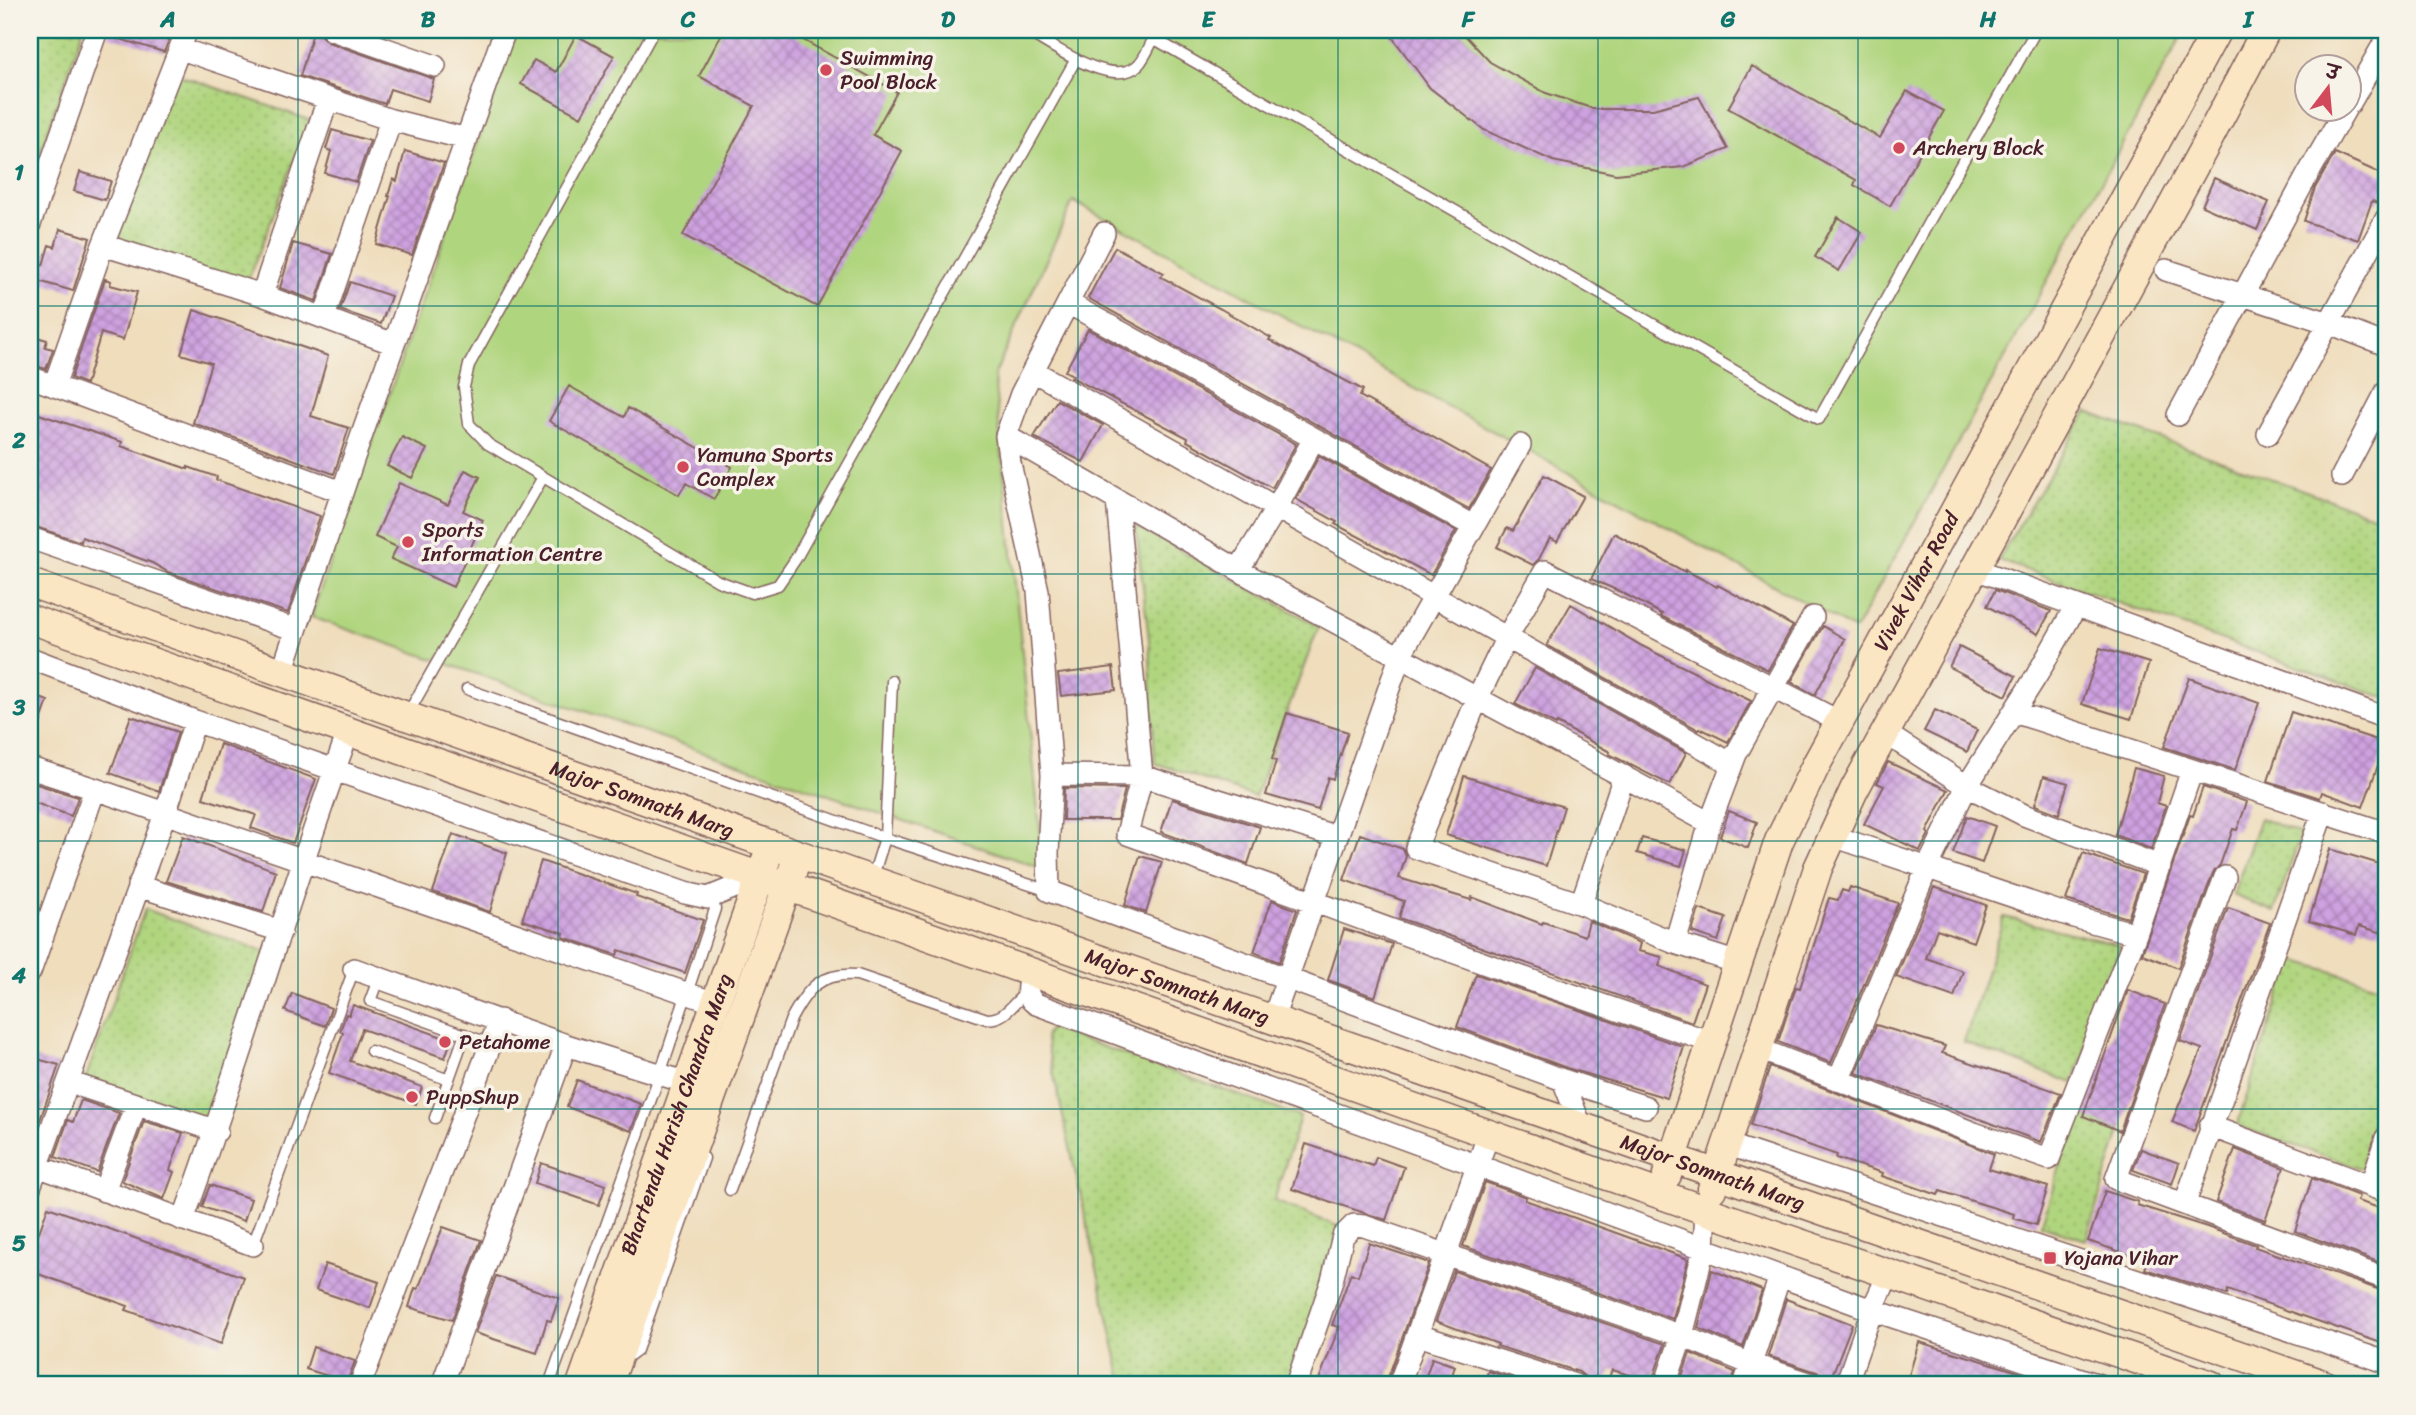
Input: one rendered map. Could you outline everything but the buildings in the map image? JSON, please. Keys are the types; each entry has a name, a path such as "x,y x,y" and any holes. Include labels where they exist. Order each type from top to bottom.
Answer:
{"main road":[{"name":"Vivek Vihar Road","path":"1661,1194 1779,841 1840,722 2217,30"},
{"path":"1706,1210 1818,869 1854,790 2266,30"},
{"path":"1960,501 2000,523"},
{"name":"Major Somnath Marg","path":"30,583 871,880 2325,1385"},
{"name":"Major Somnath Marg","path":"30,619 788,887 1030,983 1489,1133 2211,1385"},
{"path":"397,747 407,716"},
{"name":"Bhartendu Harish Chandra Marg","path":"581,1385 601,1285 688,1083 771,845"},
{"name":"Bhartendu Harish Chandra Marg","path":"612,1374 728,1071 799,854"}],"street":[{"path":"30,224 97,30"},
{"path":"332,30 435,66"},
{"path":"282,672 342,492 505,30"},
{"path":"54,386 103,245 184,39 328,99 391,120 467,139"},
{"path":"2364,80 2386,43"},
{"path":"262,295 328,99"},
{"path":"324,317 391,120"},
{"path":"2178,415 2338,122"},
{"path":"2269,434 2386,219"},
{"path":"1104,233 1033,371 1009,422 1006,436 1038,591 1052,775 1049,891 1563,1080 1646,1107"},
{"path":"103,245 262,295 394,344"},
{"path":"2166,271 2329,323 2386,345"},
{"path":"1068,303 1473,526"},
{"path":"1033,371 1732,764"},
{"path":"30,377 342,492"},
{"path":"2342,476 2386,392"},
{"path":"1006,436 1239,569 1710,823"},
{"path":"1239,569 1276,509 1313,440"},
{"path":"1273,1019 1400,656 1520,444"},
{"path":"1117,500 1142,776 1127,834 1547,986 1711,1042"},
{"path":"30,538 296,630"},
{"path":"1975,569 2386,718"},
{"path":"1738,963 1675,943 1581,904 1416,848 1478,697 1506,639 1545,571 1840,722"},
{"path":"1839,1079 1928,866 1967,786 2076,606"},
{"path":"1675,943 1710,823 1732,764 1813,617"},
{"path":"30,658 195,721 685,892 708,898 760,877"},
{"path":"2014,712 2386,833"},
{"path":"30,1186 165,814 195,721"},
{"path":"183,1220 217,1131 303,861 349,730"},
{"path":"1885,733 1967,786 2024,815 2160,866"},
{"path":"30,768 715,1003"},
{"path":"1759,1049 2049,1159 2136,934 2192,770"},
{"path":"1052,775 1142,776 1337,837"},
{"path":"1581,904 1624,776"},
{"path":"30,972 96,789"},
{"path":"2185,1203 2323,812"},
{"path":"1833,836 2074,917 2136,934"},
{"path":"2225,877 2116,1179 2386,1279"},
{"path":"138,886 281,931"},
{"path":"354,969 566,1045 688,1083"},
{"path":"1030,983 1030,1001 1036,1004 1872,1310 2099,1385"},
{"path":"360,1385 500,1020"},
{"path":"442,1385 566,1045"},
{"path":"1563,1080 1581,1126"},
{"path":"68,1082 217,1131"},
{"path":"104,1191 136,1105"},
{"path":"2210,1126 2379,1189 2386,1138"},
{"path":"1399,1385 1489,1133"},
{"path":"1726,1144 2386,1362"},
{"path":"37,1166 253,1245"},
{"path":"1850,1220 1860,1189"},
{"path":"1665,1385 1682,1336 1704,1248 1706,1210"},
{"path":"1296,1385 1332,1281 1343,1236 1354,1225 1364,1226 1682,1336 1751,1364 1815,1385"},
{"path":"1846,1385 1872,1310 1889,1273"},
{"path":"1744,1385 1780,1276"},
{"path":"1418,1335 1575,1385"}],"lane":[{"path":"654,30 469,365 464,387 469,424 488,444 543,477 718,581 752,593 778,584 795,560 1076,59"},
{"path":"1025,30 1076,59 1118,73 1141,63 1156,34 1819,419 2036,30"},
{"path":"407,716 543,477"},
{"path":"871,880 885,838 892,681"},
{"path":"467,689 885,838 1049,891"},
{"path":"549,1385 601,1285 660,1074 715,909 712,896"},
{"path":"253,1245 354,969"},
{"path":"730,1190 791,1019 806,994 823,979 837,974 857,975 988,1019 1006,1014 1030,983"},
{"path":"379,977 370,1001 491,1044"},
{"path":"435,1118 465,1034"},
{"path":"372,1051 449,1080"},
{"path":"612,1374 637,1350 708,1147"}],"green space":[{"path":"30,30 83,30 30,181"},
{"name":"Yamuna Sports Complex","path":"517,30 2185,30 1855,630 1073,201 994,376 1044,869 311,617"},
{"path":"176,74 310,120 242,296 109,253"},
{"path":"2087,412 2386,520 2386,698 1998,560"},
{"path":"1136,526 1319,626 1255,797 1155,763 1149,640"},
{"path":"2260,818 2301,834 2274,912 2233,895"},
{"path":"145,909 273,955 204,1129 83,1086"},
{"path":"2004,917 2120,945 2113,974 2073,1083 1964,1042"},
{"path":"2291,959 2386,988 2386,1077 2363,1169 2237,1126"},
{"path":"1050,1028 1300,1117 1274,1201 1350,1231 1293,1385 1123,1385 1045,1036"},
{"path":"2078,1111 2122,1125 2086,1240 2041,1225"}],"place":[{"name":"Swimming Pool Block","path":"826,70"},
{"name":"Archery Block","path":"1899,148"},
{"name":"Yamuna Sports Complex","path":"683,467"},
{"name":"Sports Information Centre","path":"408,542"},
{"name":"Petahome","path":"445,1042"},
{"name":"PuppShup","path":"412,1097"},
{"name":"Yojana Vihar","path":"2050,1258"}]}
